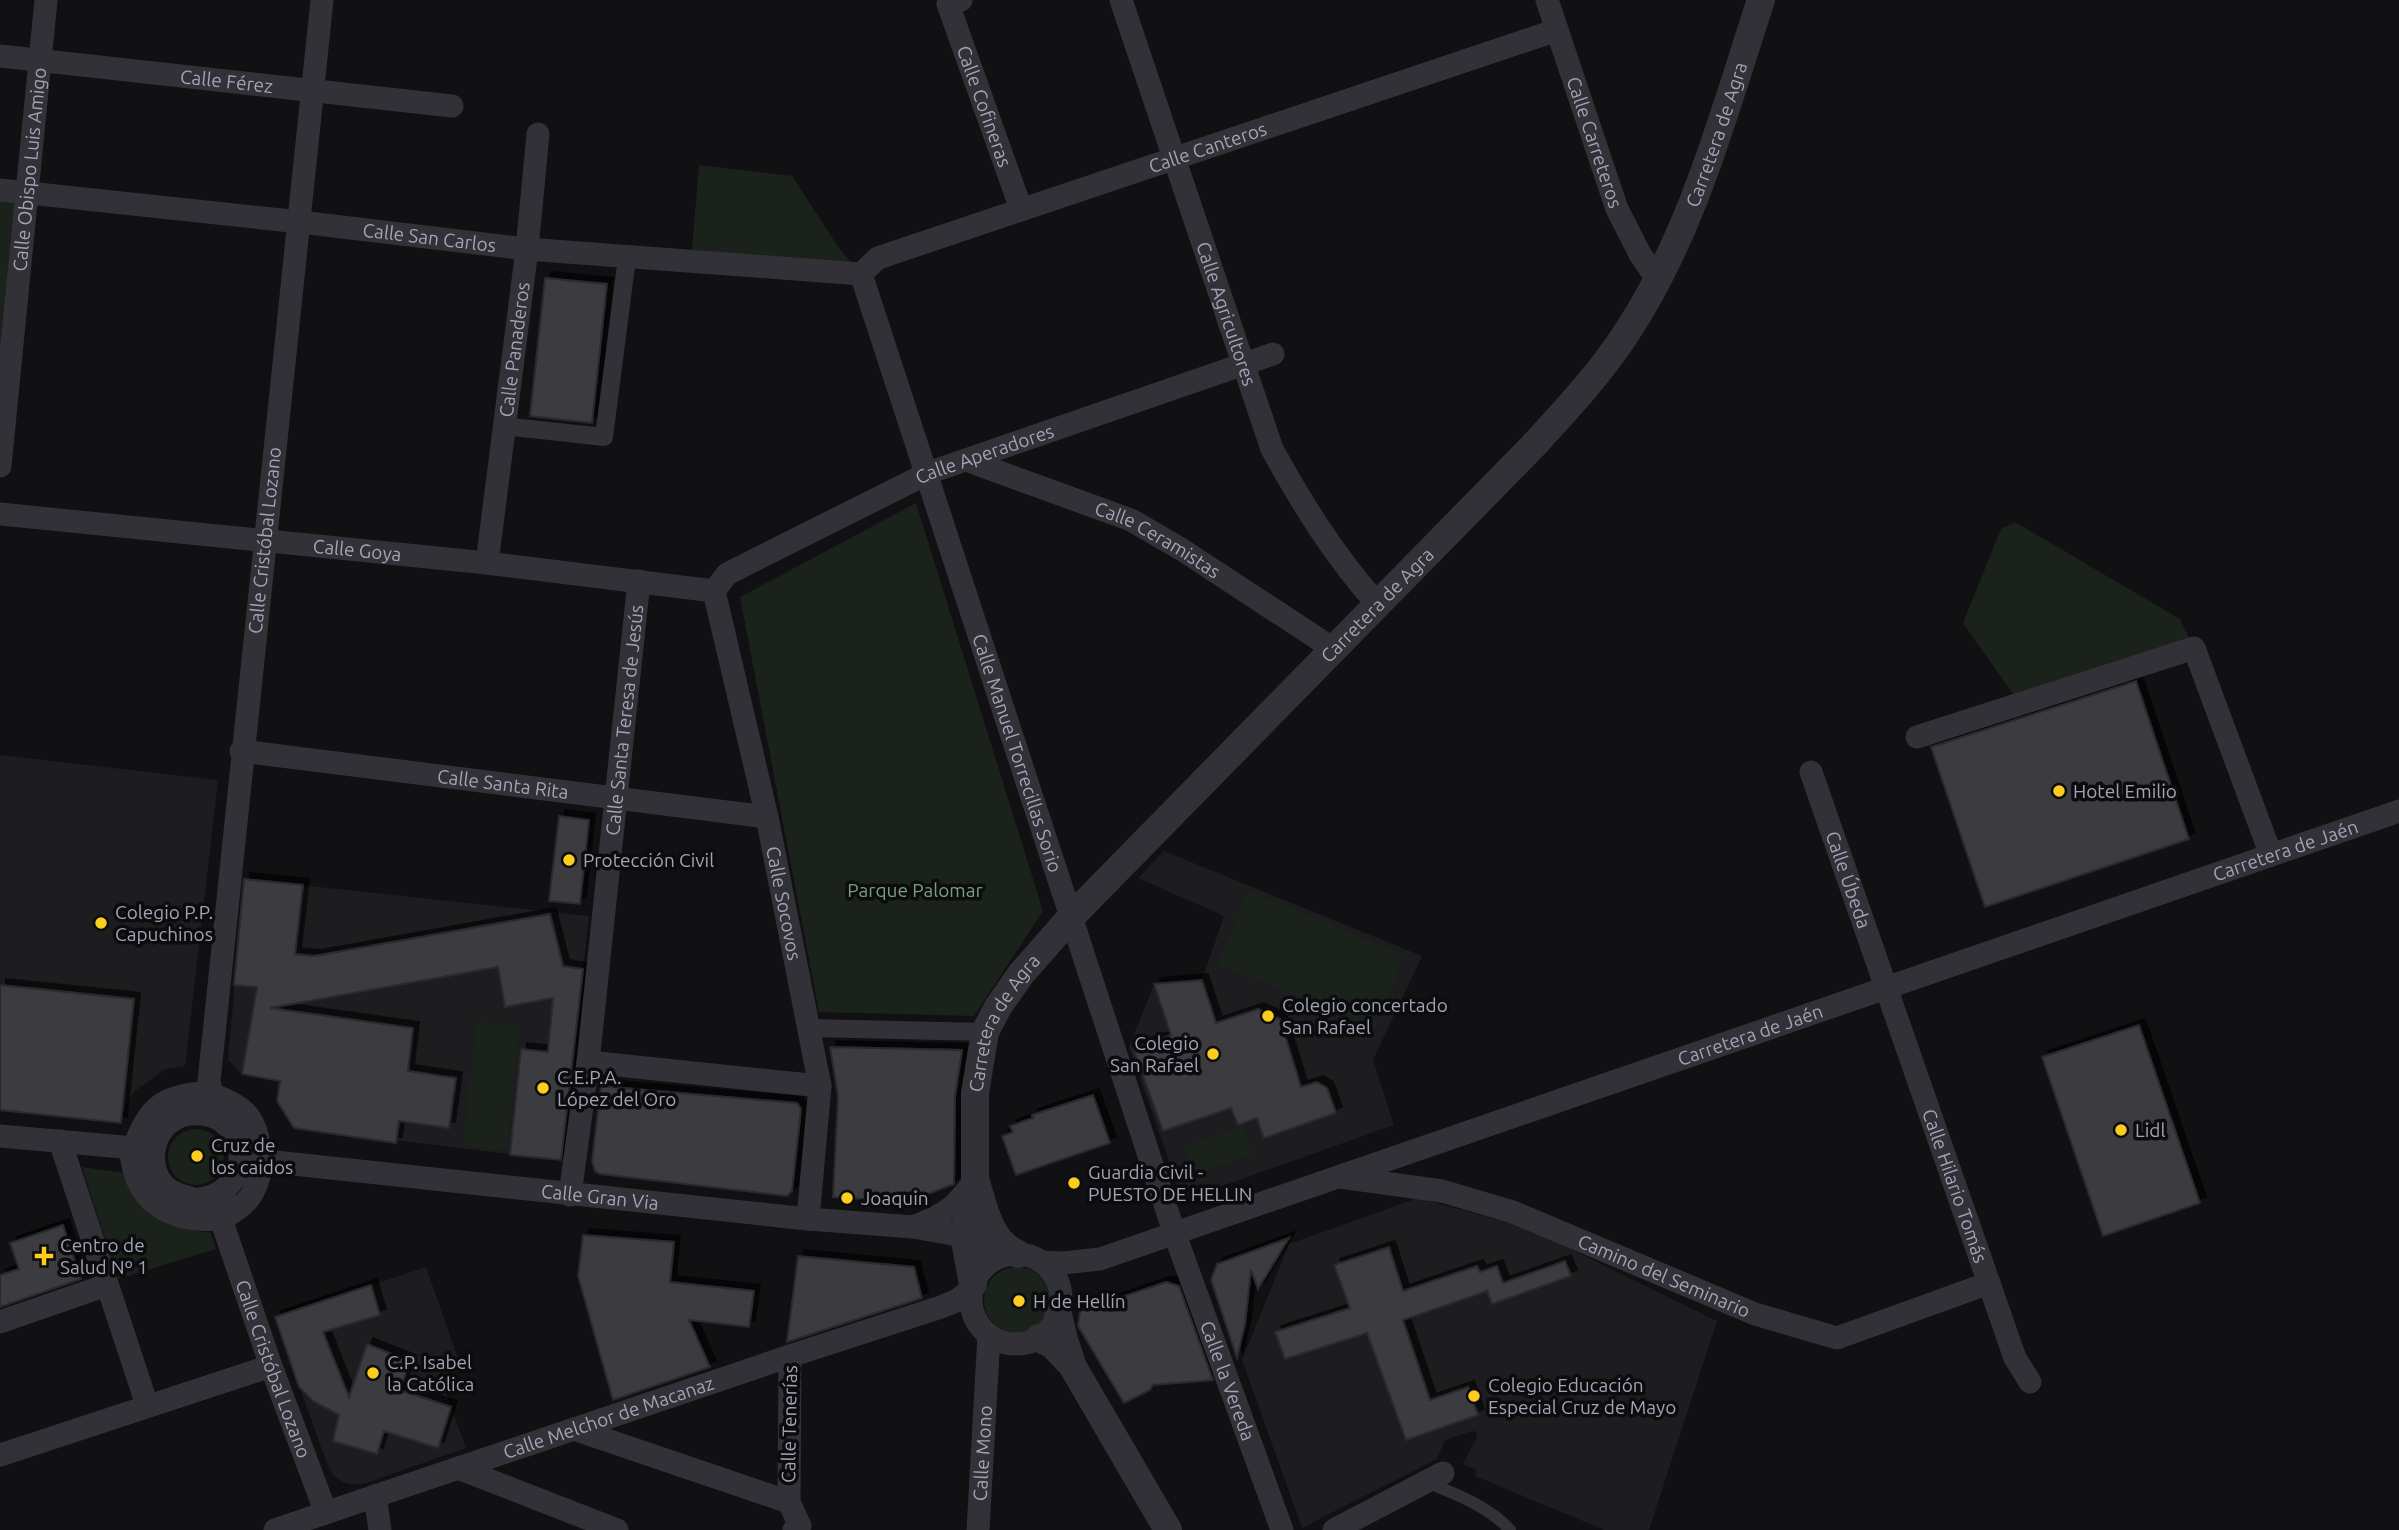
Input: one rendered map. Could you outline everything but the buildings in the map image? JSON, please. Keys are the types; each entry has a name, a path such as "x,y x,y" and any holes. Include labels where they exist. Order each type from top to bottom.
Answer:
{"street":[{"name":"Calle Obispo Luis Amigo","path":"0,466 46,0"},
{"name":"Calle Cristóbal Lozano","path":"207,1089 322,0"},
{"name":"Calle Agricultores","path":"1121,0 1272,449 1309,516 1351,574 1378,605"},
{"name":"Calle Carreteros","path":"1547,0 1617,209 1640,254 1657,279"},
{"name":"Carretera de Agra","path":"972,1280 964,1236 975,1180 975,1093 985,1032 998,1007 1021,974 1072,916 1335,650 1575,401 1629,330 1683,227 1761,0"},
{"name":"Calle Cofineras","path":"954,2 1021,209"},
{"name":"Calle Canteros","path":"861,274 878,258 1557,30"},
{"name":"Calle Férez","path":"0,56 452,106"},
{"name":"Calle Panaderos","path":"487,563 527,249 538,134"},
{"name":"Calle San Carlos","path":"0,190 527,249 861,274"},
{"path":"504,426 604,437 627,258"},
{"name":"Calle Manuel Torrecillas Sorio","path":"861,274 1174,1232"},
{"name":"Calle Aperadores","path":"714,591 727,573 928,473 1273,354"},
{"name":"Calle Ceramistas","path":"966,460 1131,520 1335,650"},
{"name":"Calle Goya","path":"0,514 487,563 714,591"},
{"name":"Calle Santa Teresa de Jesús","path":"570,1195 588,1062 639,581"},
{"name":"Calle Socovos","path":"714,591 767,817 820,1086 808,1219"},
{"path":"1917,737 2194,648 2271,855"},
{"name":"Calle Santa Rita","path":"241,751 767,817"},
{"name":"Calle Úbeda","path":"1811,772 1885,987"},
{"name":"Carretera de Jaén","path":"1023,1255 1063,1263 1100,1259 2399,810"},
{"name":"Calle Hilario Tomás","path":"1885,987 2015,1358 2030,1382"},
{"path":"810,1028 985,1032"},
{"path":"588,1062 820,1086"},
{"path":"130,1147 159,1135 174,1119 198,1106 207,1089"},
{"path":"207,1089 215,1108 231,1132 240,1160 231,1181 221,1221"},
{"path":"207,1089 243,1109 252,1119 266,1161 252,1195 242,1208 221,1221 183,1218 162,1209 147,1197 138,1185 132,1168 130,1147 147,1117 171,1097 207,1089"},
{"path":"187,1114 214,1116 251,1151 266,1161"},
{"path":"154,1166 153,1153 159,1135"},
{"path":"0,1136 130,1147 147,1156 159,1179 168,1189 180,1197 204,1204 221,1221"},
{"path":"61,1141 147,1405"},
{"path":"193,1200 207,1199 231,1181 266,1161"},
{"name":"Calle Gran Via","path":"266,1161 570,1195 919,1228 964,1236 1023,1255"},
{"name":"Camino del Seminario","path":"1335,1176 1443,1191 1513,1212 1755,1314 1837,1338 1989,1283"},
{"name":"Carretera de Agra","path":"975,1180 989,1223 1023,1255"},
{"path":"973,1315 972,1280 954,1250 919,1228 944,1214 975,1180"},
{"name":"Calle Cristóbal Lozano","path":"221,1221 326,1513"},
{"name":"Calle la Vereda","path":"1174,1232 1282,1530"},
{"path":"972,1280 999,1257 1023,1255 1050,1270 1059,1301 1064,1340 1073,1367 1168,1530"},
{"name":"Carretera de Jaén","path":"1059,1301 1100,1259"},
{"name":"Calle Melchor de Macanaz","path":"275,1530 941,1307 958,1300 972,1280"},
{"path":"0,1322 107,1285"},
{"path":"1028,1341 1047,1331 1059,1301"},
{"path":"941,1307 953,1305 964,1308 989,1335 1002,1342 1028,1341 1053,1345 1073,1367"},
{"name":"Calle Mono","path":"978,1530 989,1378 989,1335"},
{"name":"Calle Mono","path":"989,1378 1028,1341"},
{"name":"Calle Tenerías","path":"790,1356 789,1502 800,1526 794,1530"},
{"path":"0,1454 271,1366"},
{"path":"574,1429 789,1502"},
{"path":"458,1468 617,1530"},
{"path":"1334,1530 1435,1477"},
{"path":"374,1496 380,1530"}],"lane":[{"path":"1435,1477 1457,1495 1500,1519 1510,1530"}],"shaded area":[{"name":"Colegio P.P. Capuchinos","path":"0,755 218,780 185,1066 165,1069 135,1091 125,1105 121,1123 0,1110"},
{"name":"Colegio concertado San Rafael","path":"1164,851 1422,956 1373,1060 1394,1125 1183,1200 1129,1047 1154,984 1202,980 1224,916 1138,878"},
{"path":"244,879 589,916 561,1160 294,1128 277,1101 280,1081 242,1074 228,1060"},
{"name":"Colegio Educación Especial Cruz de Mayo","path":"1418,1198 1528,1228 1717,1321 1649,1530 1604,1530 1475,1476 1477,1470 1463,1464 1477,1437 1477,1432 1472,1431 1445,1440 1437,1459 1302,1528 1242,1360 1289,1244"},
{"name":"C.P. Isabel la Católica","path":"426,1267 462,1370 440,1377 466,1448 366,1483 353,1485 343,1482 333,1475 326,1461 275,1317"}],"green space":[{"path":"699,165 792,176 839,248 861,274 691,261"},
{"path":"0,190 27,192 0,466"},
{"name":"Parque Palomar","path":"916,503 1043,911 974,1016 819,1012 740,597"},
{"path":"2015,522 2180,619 2194,648 2020,704 1963,623 2001,529"},
{"path":"1248,890 1405,955 1375,1028 1218,964"},
{"path":"476,1021 520,1025 507,1151 463,1146"},
{"path":"1243,1126 1252,1155 1192,1175 1183,1146"},
{"path":"196,1129 211,1134 219,1142 224,1157 219,1172 211,1180 196,1185 181,1180 173,1172 168,1157 173,1142 181,1134"},
{"path":"82,1167 125,1173 137,1201 146,1210 169,1224 211,1233 216,1249 118,1279"},
{"path":"1023,1267 1041,1276 1048,1287 1048,1313 1041,1324 1030,1331 1011,1333 993,1324 986,1313 984,1294 993,1276 1004,1269"}],"place":[{"name":"Hotel Emilio","path":"2059,791"},
{"name":"Protección Civil","path":"569,860"},
{"name":"Colegio P.P. Capuchinos","path":"101,923"},
{"name":"Colegio concertado San Rafael","path":"1268,1016"},
{"name":"Colegio San Rafael","path":"1213,1054"},
{"name":"C.E.P.A. López del Oro","path":"543,1088"},
{"name":"Lidl","path":"2121,1130"},
{"name":"Cruz de los caidos","path":"197,1156"},
{"name":"Guardia Civil - PUESTO DE HELLIN","path":"1074,1183"},
{"name":"Joaquin","path":"847,1198"},
{"name":"Centro de Salud Nº 1","path":"44,1256"},
{"name":"H de Hellín","path":"1019,1301"},
{"name":"C.P. Isabel la Católica","path":"373,1373"},
{"name":"Colegio Educación Especial Cruz de Mayo","path":"1474,1396"}]}
